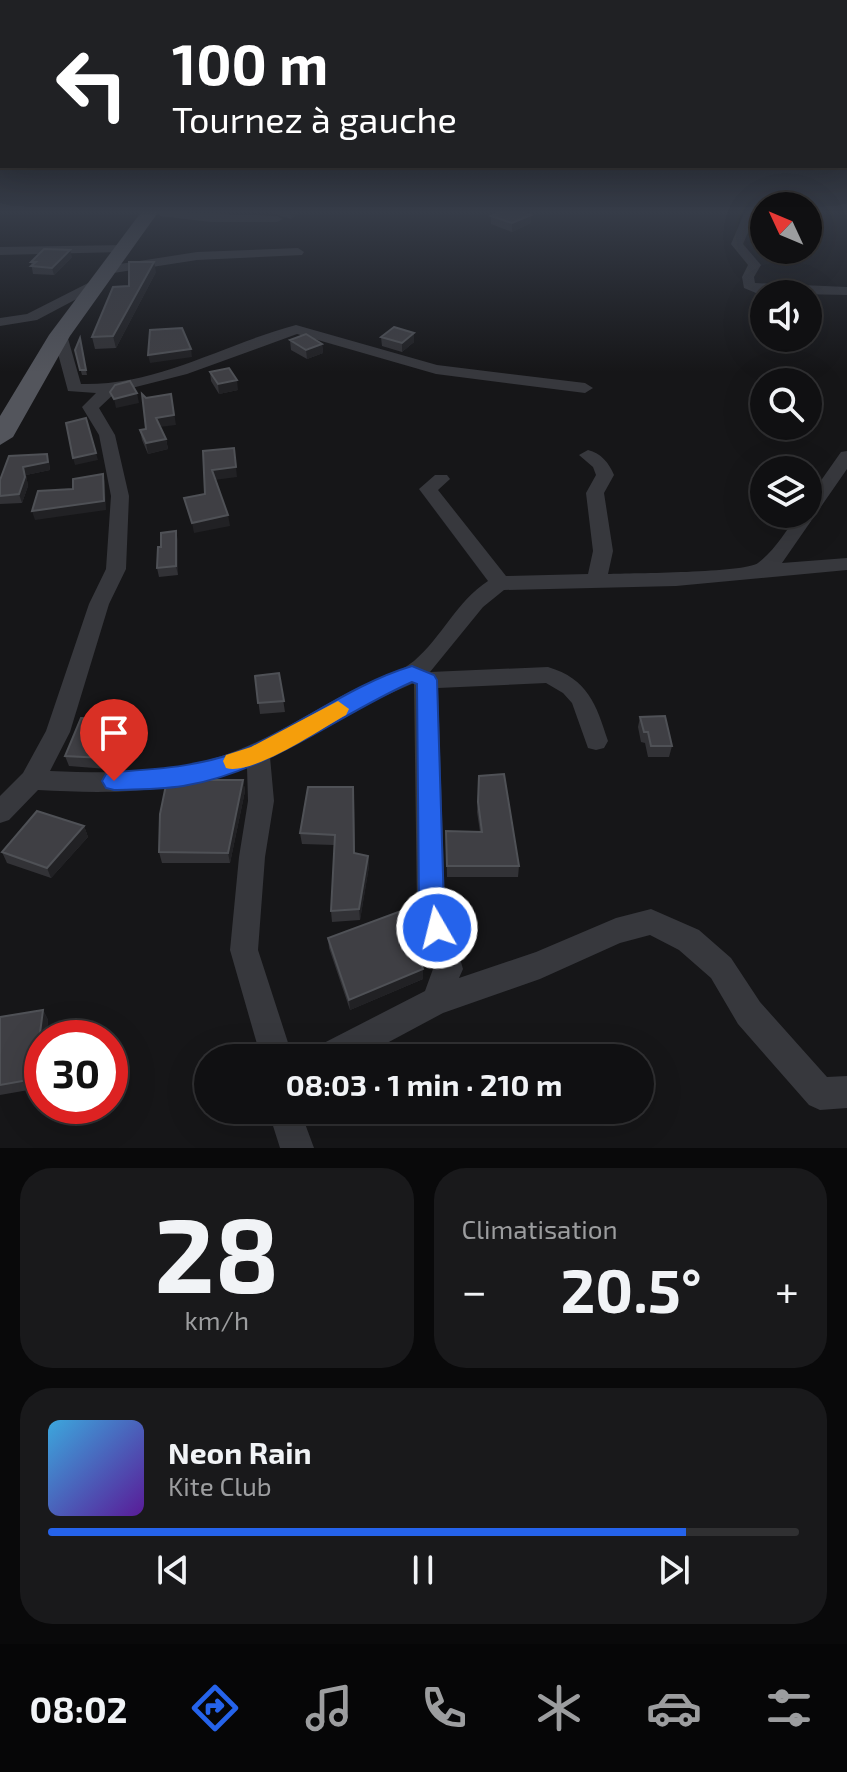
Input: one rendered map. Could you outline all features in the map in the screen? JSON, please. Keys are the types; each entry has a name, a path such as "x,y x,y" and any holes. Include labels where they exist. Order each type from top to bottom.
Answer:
{"main road":[{"path":"0,437 60,335 110,265"}],"street":[{"path":"0,322 46,314 102,276 156,265"},
{"path":"755,265 749,285 756,289 847,291"},
{"path":"60,335 74,388 110,389 202,364 296,329 436,369 585,388"},
{"path":"0,812 32,780 58,732 99,604 116,569 120,496 107,435 90,407 110,389"},
{"path":"588,455 601,465 605,475 595,493 603,551 597,581"},
{"path":"760,572 779,555 847,456"},
{"path":"441,479 428,489 500,583"},
{"path":"436,1001 448,969 431,907 420,677 485,590 500,583 597,581 847,564"},
{"path":"32,780 88,783 189,776 258,753 362,696 420,677 548,675 584,697 596,741"},
{"path":"258,753 261,801 252,857 244,950 273,1044"},
{"path":"354,1044 436,1001 540,965 616,931 651,922 689,940 721,968 749,1013 820,1094 847,1092"},
{"path":"289,1124 297,1148"}],"building":[{"path":"33,265 55,265 52,268"},
{"path":"129,265 153,265 113,336 92,337 113,287 129,286"},
{"path":"394,327 414,333 402,343 381,337"},
{"path":"182,328 191,349 148,355 150,330"},
{"path":"306,334 322,344 306,350 290,340"},
{"path":"80,338 86,370 80,370 75,350"},
{"path":"229,368 237,380 218,384 210,372"},
{"path":"130,381 137,393 114,399 110,392 115,385"},
{"path":"142,394 146,398 171,394 174,415 156,418 166,439 146,443 140,430 146,429"},
{"path":"86,418 96,453 73,458 66,423"},
{"path":"234,448 236,467 212,470 228,515 192,523 184,498 205,494 203,451"},
{"path":"47,454 48,462 23,467 25,477 19,494 0,496 0,480 9,456"},
{"path":"103,474 104,501 32,511 38,491 73,489 73,479"},
{"path":"176,531 176,566 157,568 161,533"},
{"path":"279,673 284,701 258,703 255,676"},
{"path":"665,716 672,746 651,746 640,717"},
{"path":"81,718 119,720 104,758 65,756"},
{"path":"504,774 519,866 447,866 446,831 482,832 479,776"},
{"path":"167,780 243,780 228,853 159,852 160,814"},
{"path":"308,787 353,787 354,853 368,856 359,909 331,911 335,835 300,833"},
{"path":"37,811 84,826 47,868 2,852"},
{"path":"401,911 423,969 349,1000 328,938"},
{"path":"43,1010 42,1020 24,1020 24,1081 0,1085 0,1017"}],"slow traffic":[{"path":"234,761 258,753 338,709"}],"route":[{"path":"114,781 189,776 258,753 362,696 412,673 427,680 431,907 437,928"}]}
